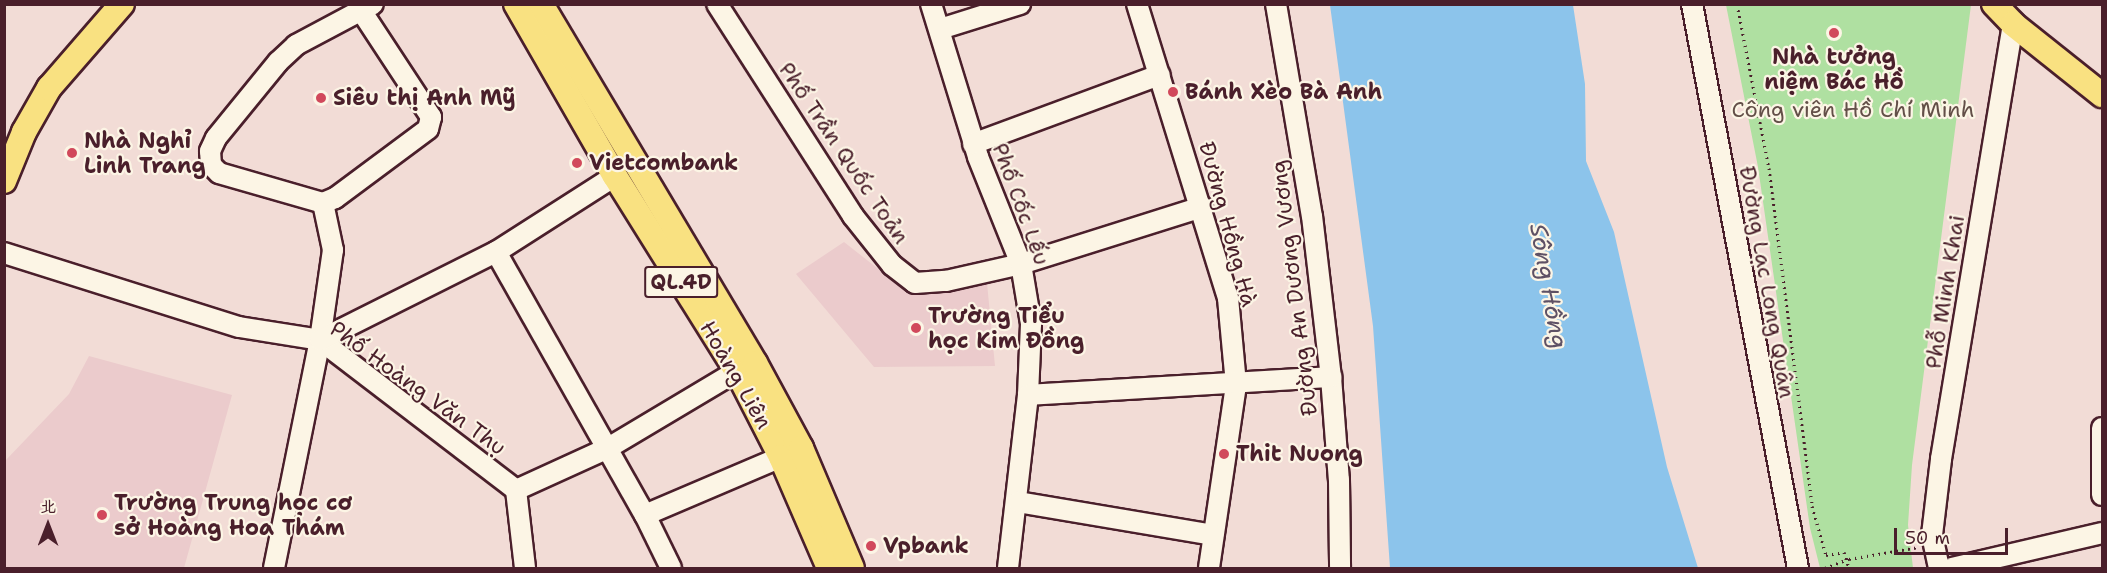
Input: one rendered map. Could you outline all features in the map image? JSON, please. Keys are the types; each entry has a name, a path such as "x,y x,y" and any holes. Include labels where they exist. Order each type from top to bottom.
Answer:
{"main road":[{"path":"4,181 38,105 122,4"},
{"name":"Hoàng Liên","path":"516,4 615,176 801,448 852,568"},
{"name":"Hoàng Liên","path":"541,4 635,164 746,367 829,568"},
{"path":"1994,4 2013,24 2103,95"},
{"path":"615,176 635,164"}],"street":[{"name":"Phố Trần Quốc Toản","path":"717,4 853,216 892,265 915,283 928,284 1021,264 1202,207"},
{"name":"Phố Cốc Lếu","path":"931,4 973,144 1021,264 1031,324 1028,395 1018,502 1008,568"},
{"path":"940,29 1020,4"},
{"name":"Đường Hồng Hà","path":"1137,4 1202,207 1228,298 1236,385 1209,568"},
{"name":"Đường An Dương Vương","path":"1276,4 1312,216 1331,377 1339,480 1340,568"},
{"name":"Đường Lạc Long Quân","path":"1692,4 1798,568"},
{"path":"367,8 431,117 430,124 410,143 335,198 323,203 219,173 211,165 210,152 239,107 296,45 367,8"},
{"name":"Phỗ Minh Khai","path":"1939,568 1934,545 1941,459 2013,24"},
{"path":"973,144 1160,75"},
{"path":"320,340 495,252 615,176"},
{"path":"274,568 330,288 333,250 323,203"},
{"path":"495,252 608,448 671,568"},
{"name":"Phố Hoàng Văn Thụ","path":"4,253 239,327 320,340 516,490"},
{"path":"525,568 516,490 608,448 746,367"},
{"path":"1028,395 1236,385 1331,377"},
{"path":"2103,428 2103,495"},
{"path":"645,515 782,457"},
{"path":"1018,502 1213,535"},
{"path":"1952,568 2103,533"}],"path":[{"path":"1737,4 1769,168 1812,506 1826,555 1844,552 1849,559 1849,568"},
{"path":"1825,568 1849,559 1934,545"}],"shaded area":[{"name":"Trường Tiểu học Kim Đồng","path":"844,242 905,290 987,283 995,366 874,367 796,274"},
{"name":"Trường Trung học cơ sở Hoàng Hoa Thám","path":"89,356 232,395 184,568 5,568 5,461 69,394"}],"green space":[{"name":"Công viên Hồ Chí Minh","path":"1726,5 1971,5 1912,465 1908,525 1913,568 1820,568 1810,528 1758,167"}],"water":[{"name":"Sông Hồng","path":"1330,5 1573,5 1585,84 1586,161 1614,232 1667,467 1698,568 1390,568 1373,326"}],"place":[{"name":"Nhà tưởng niệm Bác Hồ","path":"1834,33"},
{"name":"Bánh Xèo Bà Anh","path":"1173,92"},
{"name":"Siêu thị Anh Mỹ","path":"321,98"},
{"name":"Nhà Nghỉ Linh Trang","path":"72,153"},
{"name":"Vietcombank","path":"577,163"},
{"name":"Trường Tiểu học Kim Đồng","path":"916,328"},
{"name":"Thit Nuong","path":"1224,454"},
{"name":"Trường Trung học cơ sở Hoàng Hoa Thám","path":"102,515"},
{"name":"Vpbank","path":"871,546"}]}
